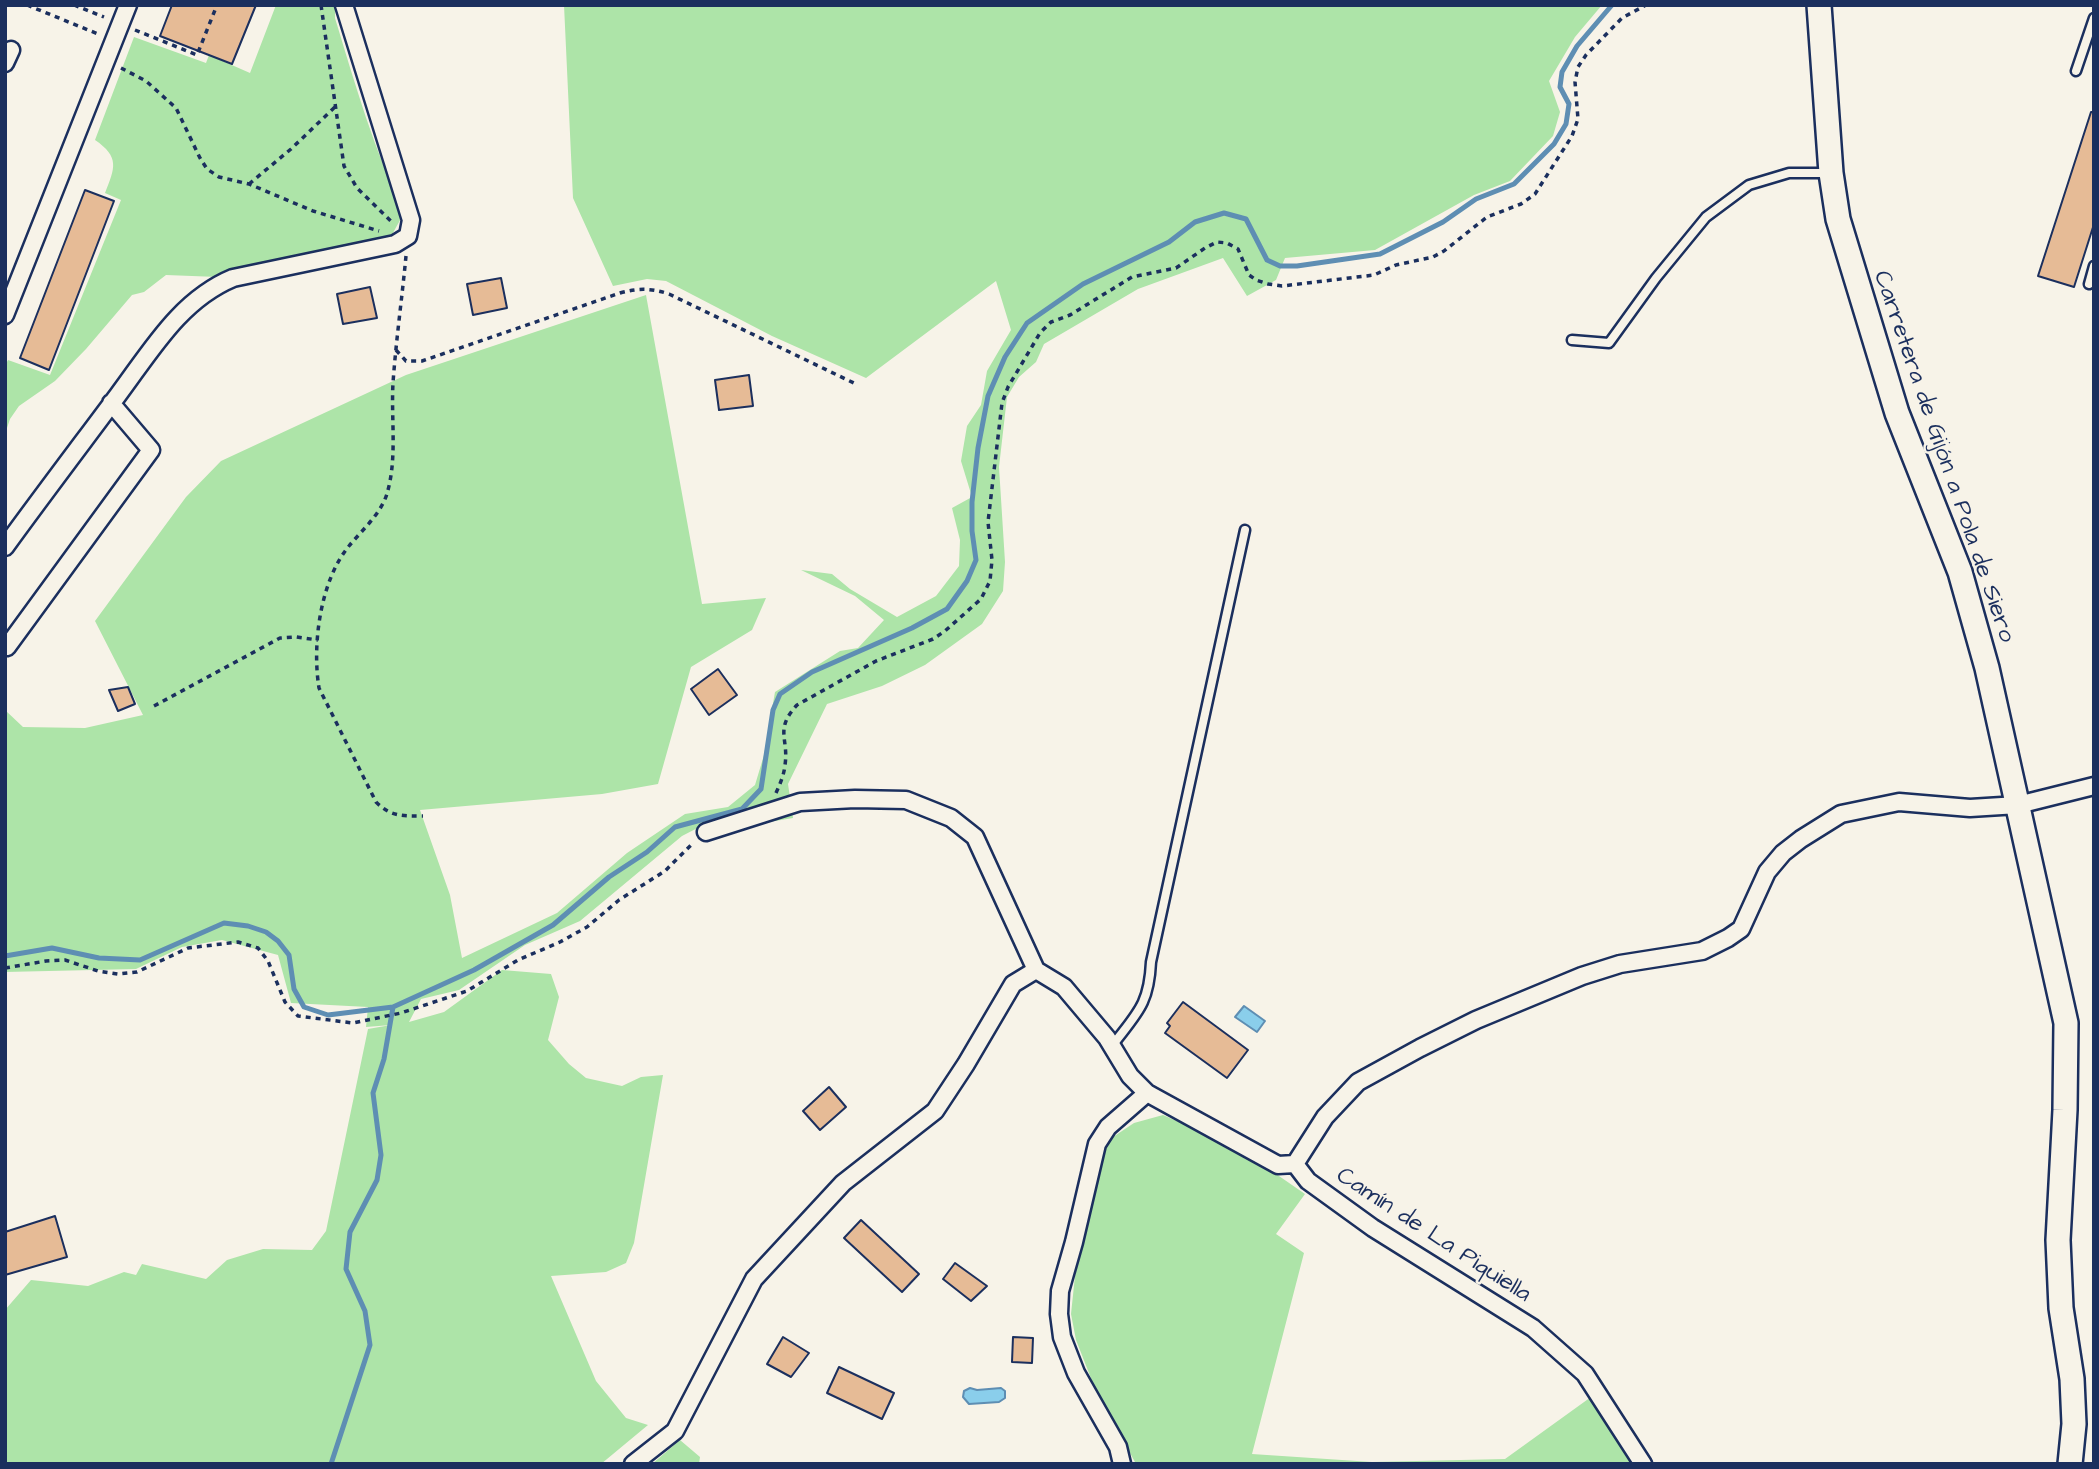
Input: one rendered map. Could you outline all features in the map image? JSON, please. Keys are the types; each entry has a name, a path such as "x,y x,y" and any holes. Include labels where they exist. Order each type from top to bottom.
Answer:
{"street":[{"path":"5,315 9,294 128,5"},
{"path":"5,547 163,334 188,306 211,287 233,278 395,244 408,236 411,220 344,5"},
{"name":"Carretera de Gijón a Pola de Siero","path":"1819,5 1831,173 1838,219 1893,401 1959,572 1987,668 2066,1023 2065,1110 2058,1240 2061,1308 2074,1424 2070,1464"},
{"path":"7,647 151,450 111,403"},
{"path":"706,832 800,802 906,800 951,818 975,837 1036,970 1064,987 1112,1046 1130,1076 1147,1093 1278,1165 1296,1164 1325,1117 1358,1082 1420,1048 1476,1020 1582,976 1620,964 1702,951 1728,938 1741,929 1767,872 1783,853 1842,814 1899,802 1969,808 2018,805 2094,786"},
{"path":"634,1464 675,1431 754,1279 843,1183 935,1111 1013,984 1036,970"},
{"path":"1122,1464 1118,1447 1076,1373 1062,1337 1060,1292 1097,1144 1108,1127 1147,1093"},
{"name":"Camín de La Piquiella","path":"1296,1164 1308,1181 1373,1228 1533,1328 1585,1374 1643,1464"}],"lane":[{"path":"2076,71 2094,18"},
{"path":"1572,340 1609,343 1656,278 1706,217 1749,185 1789,173 1831,173"},
{"path":"2089,284 2094,266"},
{"path":"1112,1046 1145,1002 1150,987 1151,962 1245,530"}],"path":[{"path":"74,5 104,18"},
{"path":"134,30 197,55 216,5"},
{"path":"321,5 344,166 357,188 372,205 408,236"},
{"path":"768,811 782,779 786,762 782,731 797,705 876,661 933,639 981,599 990,581 992,560 988,522 1002,403 1008,387 1040,333 1051,322 1070,315 1132,277 1175,268 1217,242 1227,243 1238,250 1249,275 1256,280 1282,285 1374,275 1396,265 1433,257 1487,217 1521,204 1535,194 1572,136 1578,119 1575,82 1578,67 1586,55 1622,19 1646,5"},
{"path":"30,6 98,34"},
{"path":"120,68 146,81 176,108 200,158 207,169 219,177 249,184 313,211 389,234 408,236"},
{"path":"249,184 291,149 334,107"},
{"path":"408,236 391,431 393,468 388,493 377,513 335,566 326,588 316,668 319,688 376,803 385,811 402,816 423,816"},
{"path":"397,350 406,361 422,361 620,293 638,288 653,289 669,294 858,385"},
{"path":"155,706 280,638 318,640"},
{"path":"5,968 65,960 98,971 118,974 136,972 188,948 238,942 258,948 268,961 285,1002 298,1016 353,1023 401,1013 467,991 524,957 560,942 587,927 619,900 665,872 706,832"}],"green space":[{"path":"276,5 335,5 335,18 366,117 404,213 389,240 251,266 218,277 166,275 144,292 132,295 55,381 19,406 10,419 5,434 5,366 8,360 50,375 121,200 105,193 113,163 109,152 95,140 134,37 206,63 209,55 250,73"},
{"path":"564,5 1602,5 1575,37 1549,81 1560,112 1553,136 1510,181 1474,195 1375,250 1285,258 1276,280 1247,296 1223,258 1138,289 1044,344 1036,362 1019,377 1007,397 999,467 1005,562 1003,591 982,624 925,665 882,686 827,704 788,784 793,818 763,823 711,821 682,836 580,921 525,945 459,990 421,999 409,1022 444,1012 502,970 551,974 559,997 548,1040 569,1064 586,1078 622,1086 641,1077 663,1075 634,1243 626,1263 606,1272 551,1276 596,1381 626,1418 648,1425 601,1464 5,1464 5,1310 31,1280 88,1286 124,1272 136,1275 142,1264 206,1279 227,1260 263,1249 312,1250 326,1231 368,1029 391,1025 366,1027 368,1007 291,1003 278,955 222,940 182,947 136,969 5,972 5,710 23,727 85,728 143,715 95,621 186,497 221,461 406,375 646,295 702,604 766,598 752,630 691,667 658,784 602,794 420,810 450,895 462,958 557,913 627,853 685,814 728,807 755,785 764,755 775,692 840,651 858,648 884,620 855,596 801,570 832,574 850,589 897,617 936,596 959,566 960,540 952,508 972,497 961,461 967,426 981,405 987,371 1011,330 996,281 866,378 772,336 666,281 647,279 613,286 573,198"},
{"path":"1163,1115 1240,1149 1305,1194 1276,1234 1304,1253 1252,1454 1372,1462 1505,1459 1591,1397 1631,1464 1136,1464 1094,1386 1076,1340 1071,1314 1075,1276 1107,1141 1134,1123"},
{"path":"680,1440 700,1457 699,1464 652,1464"}],"water":[{"path":"1244,1006 1265,1021 1257,1032 1235,1017"},
{"path":"970,1388 1001,1388 1005,1391 1005,1398 999,1402 969,1404 963,1397 964,1391"}],"building":[{"path":"172,5 256,5 232,64 160,36"},
{"path":"2091,112 2094,112 2094,224 2074,287 2038,276"},
{"path":"85,190 114,201 49,370 20,358"},
{"path":"501,278 507,308 473,315 467,284"},
{"path":"370,287 377,318 343,324 337,294"},
{"path":"749,375 753,406 719,410 715,380"},
{"path":"718,669 737,695 709,715 691,689"},
{"path":"128,687 135,704 118,711 109,690"},
{"path":"1183,1002 1248,1050 1227,1078 1165,1033 1170,1026 1167,1023"},
{"path":"829,1087 846,1107 820,1130 803,1111"},
{"path":"55,1216 67,1257 5,1275 5,1232"},
{"path":"861,1220 919,1274 902,1292 844,1238"},
{"path":"955,1263 987,1286 971,1301 943,1279"},
{"path":"783,1337 809,1353 791,1377 767,1364"},
{"path":"1013,1337 1033,1338 1032,1363 1012,1362"},
{"path":"839,1367 894,1393 882,1419 827,1393"}],"waterway":[{"path":"5,956 52,948 99,958 140,960 224,923 248,926 266,932 278,941 289,955 294,989 304,1007 328,1015 393,1007 474,970 553,925 609,877 647,852 675,827 742,809 761,789 773,710 780,694 812,672 912,628 947,609 967,581 976,560 972,502 978,448 988,396 1005,357 1027,323 1083,284 1169,242 1195,222 1224,213 1246,219 1267,260 1280,266 1297,266 1380,254 1443,222 1476,199 1514,184 1554,144 1566,124 1569,104 1560,87 1562,72 1577,46 1612,5"},
{"path":"331,1464 370,1345 365,1311 346,1269 350,1232 377,1180 381,1155 373,1093 384,1059 393,1007"}]}
